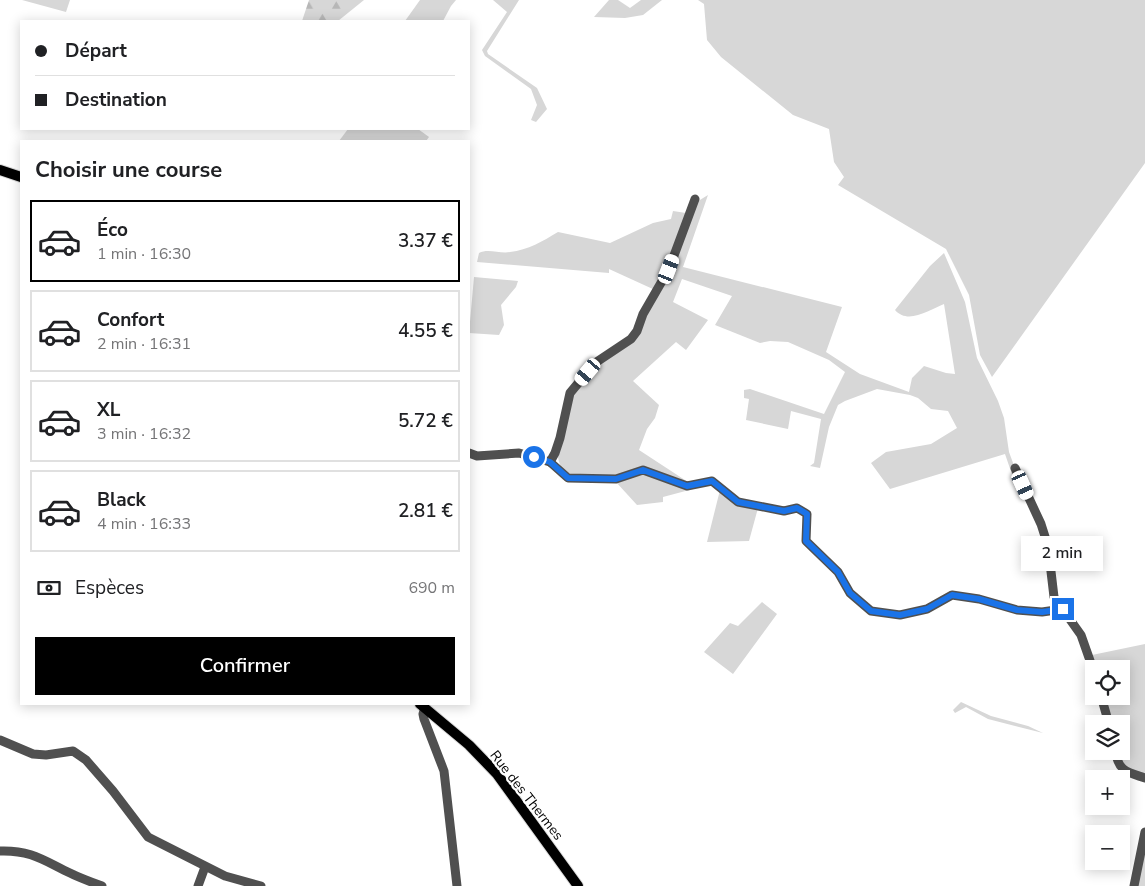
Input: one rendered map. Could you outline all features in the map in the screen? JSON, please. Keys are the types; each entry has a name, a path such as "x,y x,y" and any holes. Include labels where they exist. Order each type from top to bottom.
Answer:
{"main road":[{"path":"0,170 20,177"},
{"name":"Rue des Thermes","path":"422,706 469,745 498,774 578,886"}],"street":[{"path":"550,462 560,438 570,393 595,363 630,339 637,331 643,314 669,269 695,199"},
{"path":"470,453 477,456 519,452 550,462 568,478 616,479 643,470 687,486 712,481 738,502 784,511 797,508 807,514 806,541 838,572 850,593 871,611 900,615 927,609 952,595 979,599 1017,610 1042,612 1063,609"},
{"path":"1015,468 1041,524 1048,546 1054,597 1081,636 1090,660"},
{"path":"422,706 424,719 444,770 457,886"},
{"path":"0,740 33,754 46,755 73,751 86,760 113,791 148,837 204,867 225,876 261,886"},
{"path":"1118,760 1120,768 1125,772 1145,778"},
{"path":"1134,886 1145,832"},
{"path":"0,851 35,855 102,886"},
{"path":"198,886 204,867"}],"green space":[{"path":"22,0 70,0 66,12"},
{"path":"309,0 364,0 339,20 302,20"},
{"path":"420,0 456,0 444,20 406,20"},
{"path":"493,0 519,0 487,51 488,54 537,88 547,109 536,122 531,120 537,105 531,89 485,56 482,50 507,12"},
{"path":"609,0 618,0 630,8 641,0 662,0 643,15 625,18 594,17"},
{"path":"698,0 1145,0 1145,163 992,377 980,355 969,295 946,249 838,185 844,177 834,162 829,129 793,115 721,57 707,40 704,4"},
{"path":"347,130 419,130 429,137 427,140 340,140"},
{"path":"708,195 683,267 842,307 826,352 860,374 909,392 912,378 924,366 955,374 944,304 919,315 912,316 900,314 895,310 930,266 944,253 965,302 977,358 998,401 1004,418 1009,452 1023,490 1017,489 1005,454 890,489 871,463 886,452 931,444 957,428 948,411 931,409 918,398 910,395 877,389 838,405 829,427 820,468 810,466 814,463 821,419 791,411 788,429 746,420 749,399 744,398 744,390 750,389 824,414 845,372 829,360 788,342 770,341 760,343 715,325 732,296 682,279 673,302 708,320 686,350 676,342 633,381 659,405 655,418 647,429 639,450 691,484 655,473 596,478 581,477 569,473 561,466 558,454 572,395 596,366 631,341 695,203"},
{"path":"673,211 686,213 666,269 655,290 609,269 609,273 477,262 479,253 517,251 541,242 558,232 610,243 653,223 671,219"},
{"path":"474,277 518,281 516,287 501,305 504,325 499,335 470,333"},
{"path":"639,471 693,489 663,497 663,502 637,505 616,482"},
{"path":"720,490 758,508 749,541 707,542"},
{"path":"762,602 777,614 733,674 704,652 730,623 738,626"},
{"path":"1145,644 1145,774 1127,770 1122,760 1130,760 1130,715 1110,715 1107,705 1130,705 1130,660 1093,660 1092,655"},
{"path":"961,702 991,716 1028,726 1043,733 988,719 966,707 955,713 953,710"},
{"path":"1145,846 1145,886 1137,886"}],"route":[{"path":"534,457 550,462 568,478 616,479 643,470 687,486 712,481 738,502 784,511 797,508 807,514 806,541 838,572 850,593 871,611 900,615 927,609 952,595 979,599 1017,610 1042,612 1063,609"}]}
